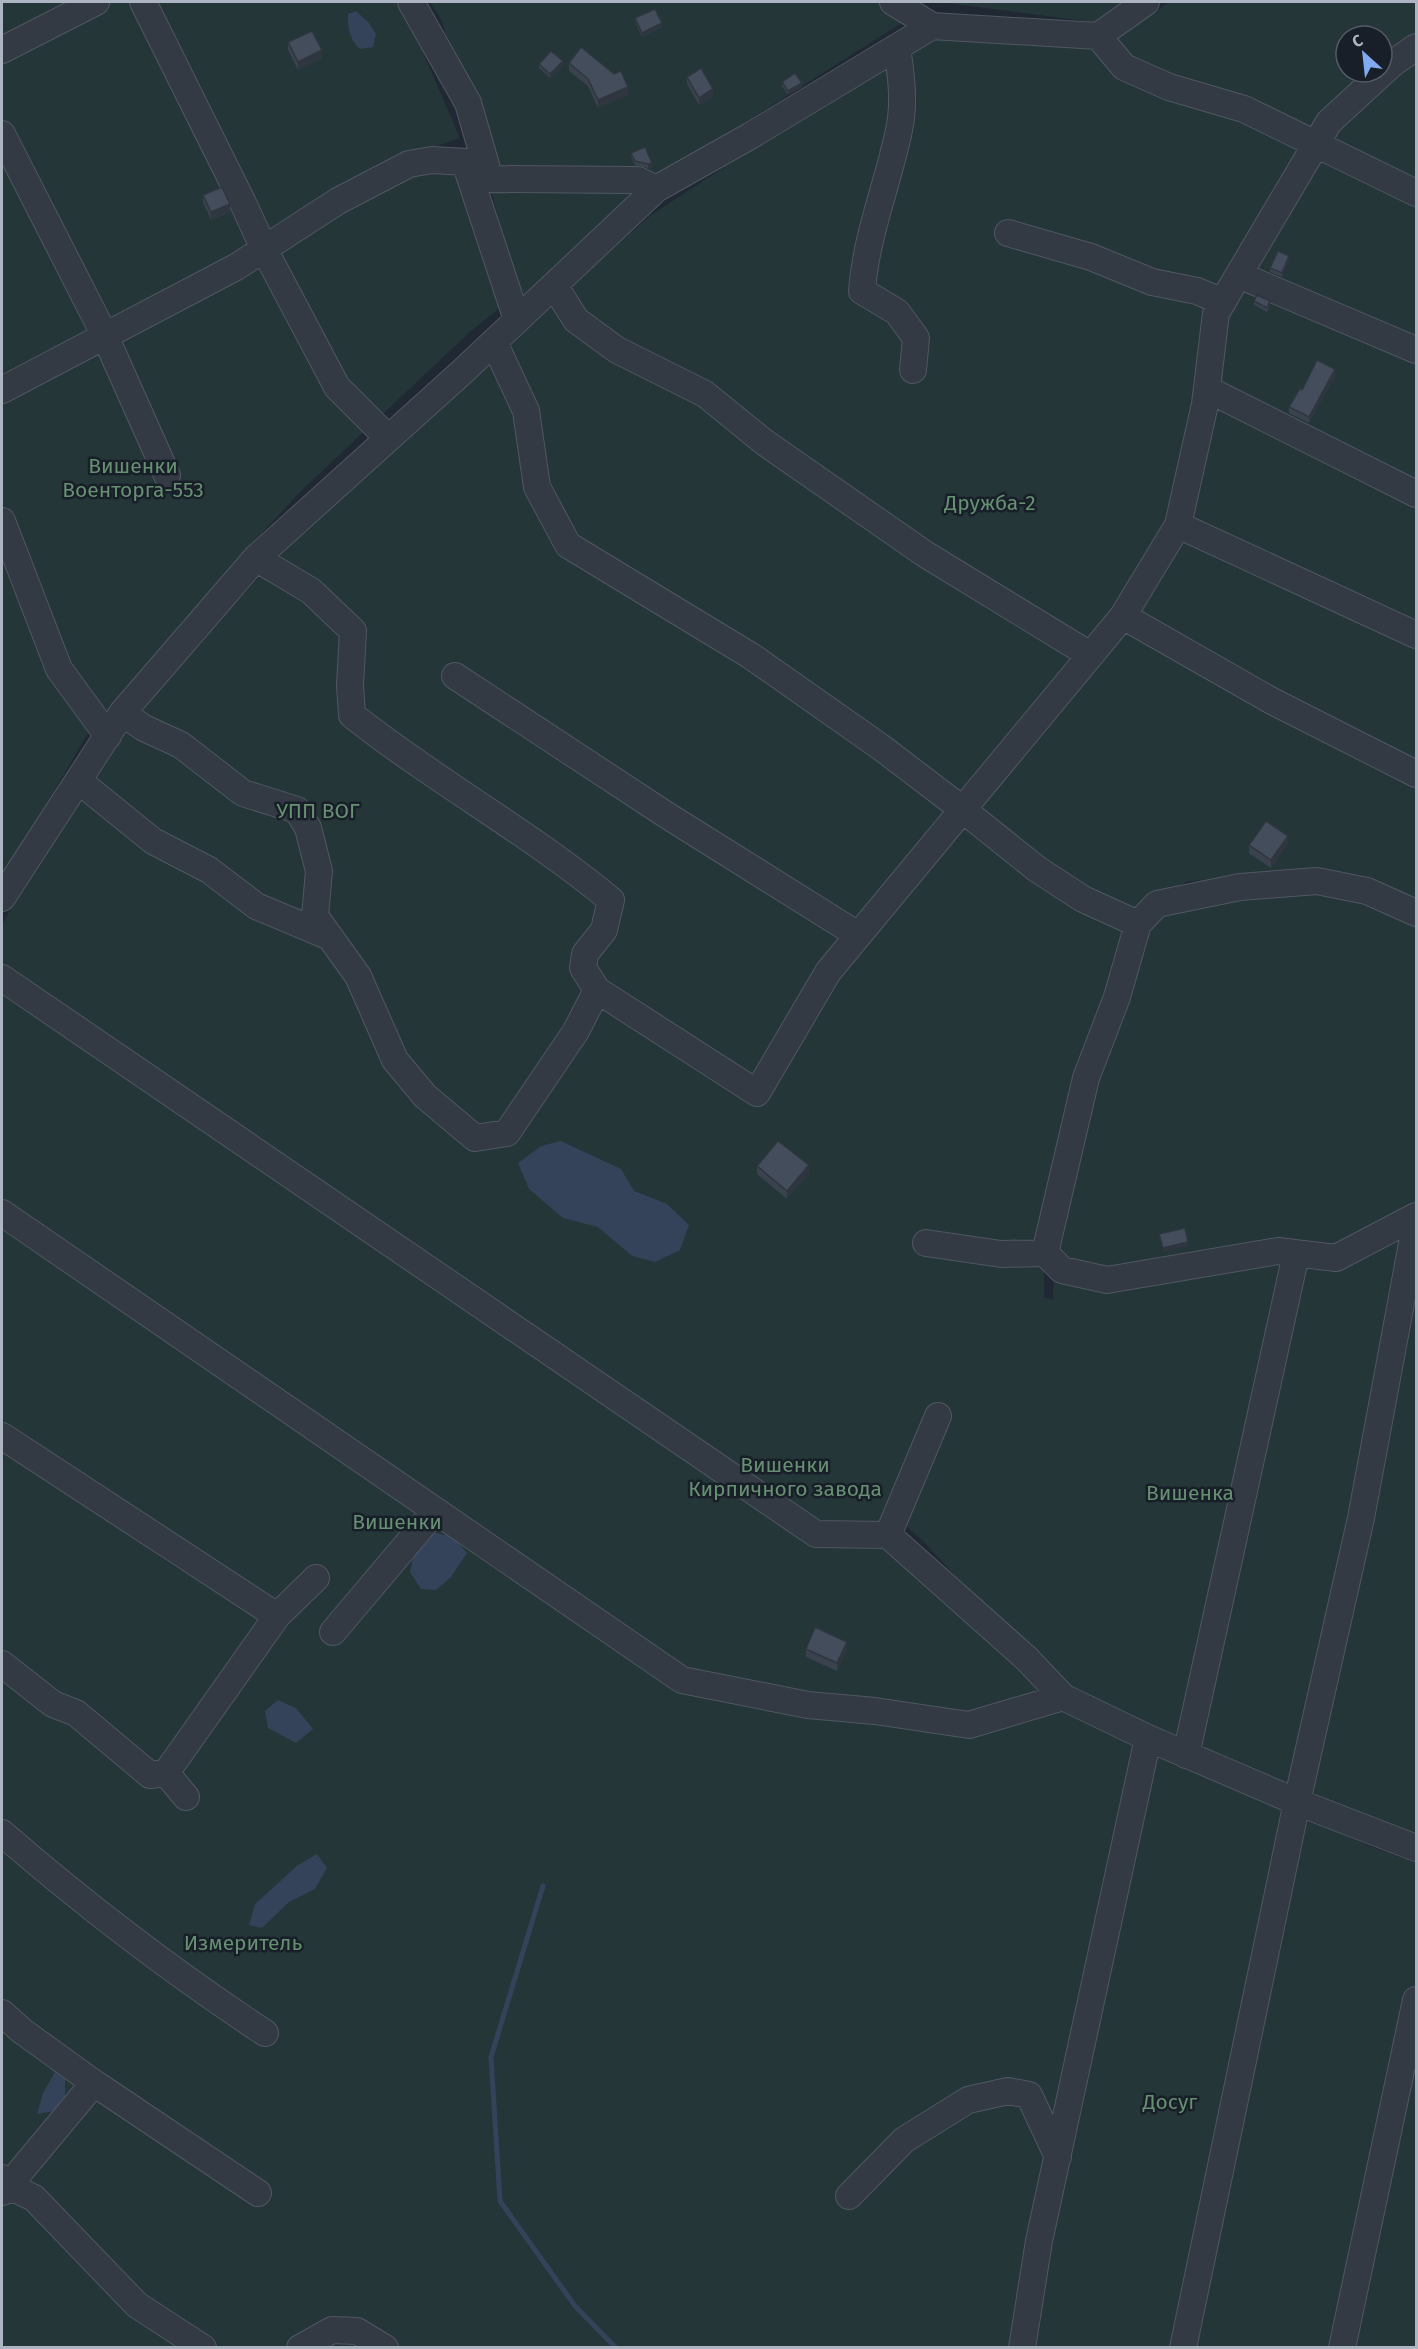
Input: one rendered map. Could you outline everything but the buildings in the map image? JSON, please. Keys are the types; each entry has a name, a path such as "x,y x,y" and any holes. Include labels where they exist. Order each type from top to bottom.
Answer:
{"lane":[{"path":"2,50 96,2"},
{"path":"143,2 264,249 337,387 388,438"},
{"path":"411,2 468,103 475,163 517,320"},
{"path":"893,2 932,26 1098,36 1146,2"},
{"path":"2,898 122,713 256,558 494,342 656,189 750,136 932,26"},
{"path":"1098,36 1124,67 1169,87 1245,109 1416,194"},
{"path":"256,558 311,591 353,631 350,685 352,715 389,744 572,868 611,900 604,930 585,954 583,968 597,990 757,1093 828,972 1123,615 1178,525 1207,389 1216,313 1329,122 1393,63 1416,46"},
{"path":"897,47 902,80 900,128 864,264 862,291 897,312 916,338 913,370"},
{"path":"2,134 105,336 167,475"},
{"path":"2,390 236,267 338,201 409,164 432,160 475,163 490,179 638,180 656,189"},
{"path":"1008,234 1091,257 1152,282 1197,291 1223,302"},
{"path":"1239,275 1416,350"},
{"path":"554,285 576,320 617,350 705,394 764,442 925,554 1090,655"},
{"path":"494,342 526,411 537,487 568,545 751,656 882,748 1037,869 1083,899 1138,924"},
{"path":"1207,389 1416,494"},
{"path":"2,521 59,669 108,736"},
{"path":"1178,525 1416,635"},
{"path":"1123,615 1272,700 1416,774"},
{"path":"455,676 668,816 858,935"},
{"path":"122,713 144,728 181,746 243,793 297,810 308,828 319,871 315,916 358,976 396,1060 425,1096 475,1138 507,1133 576,1031 597,990"},
{"path":"79,781 153,841 209,870 256,906 330,937"},
{"path":"1046,1253 1086,1078 1117,997 1138,924 1157,904 1240,887 1317,881 1367,891 1416,914"},
{"path":"2,978 816,1534 888,1535 1026,1658 1063,1697 1186,1755 1297,1802 1416,1848"},
{"path":"2,1213 682,1680 808,1705 875,1711 969,1725 1063,1697"},
{"path":"926,1243 1000,1254 1046,1253 1062,1270 1107,1280 1278,1251 1336,1258 1416,1216"},
{"path":"1183,2348 1297,1802 1361,1518 1416,1222"},
{"path":"1186,1755 1296,1254"},
{"path":"888,1535 938,1416"},
{"path":"2,1436 277,1616"},
{"path":"333,1632 435,1511"},
{"path":"2,1664 53,1704 76,1713 150,1775 166,1773 277,1616 316,1578"},
{"path":"1022,2348 1039,2241 1148,1738"},
{"path":"166,1773 186,1797"},
{"path":"2,1833 64,1886 201,1991 265,2033"},
{"path":"1342,2348 1416,2001"},
{"path":"2,2013 22,2031 94,2083 258,2193"},
{"path":"94,2083 19,2173 5,2186 34,2198 137,2305 204,2348"},
{"path":"849,2196 904,2140 968,2100 1008,2091 1029,2096 1058,2157"},
{"path":"300,2348 332,2330 357,2331 385,2348"}],"green space":[{"path":"2,2 68,2 2,37"},
{"path":"108,2 396,2 418,41 460,138 430,148 2,380 2,59"},
{"path":"430,2 893,2 914,15 705,148 520,299 484,164 442,21"},
{"path":"940,2 1127,2 1093,22"},
{"path":"1170,2 1416,2 1416,900 1362,877 1253,878 1188,881 1134,909 1044,1238 1044,1297 1053,1300 1055,1248 1092,1096 1149,927 1169,911 1210,895 1354,890 1416,919 1416,1839 1061,1689 923,1541 892,1513 881,1539 1028,1674 1043,1696 1369,1846 1416,1863 1416,2347 2,2347 2,1449 174,1566 283,1628 290,1612 2,1421 2,926 35,860 136,710 321,511 651,215 928,34 1096,48"},
{"name":"Вишенки Военторга-553","path":"462,166 501,307 471,331 303,489 248,548 85,738 2,881 2,397 410,170"}],"water":[{"path":"356,11 369,23 376,34 373,47 360,49 352,37 348,14"},
{"path":"561,1141 621,1169 634,1191 667,1204 689,1225 680,1250 655,1262 632,1256 598,1227 563,1218 529,1189 518,1163 541,1146"},
{"path":"433,1532 453,1537 467,1553 451,1577 436,1590 421,1589 410,1572 415,1550"},
{"path":"278,1700 296,1708 313,1729 296,1743 268,1728 265,1711"},
{"path":"317,1854 327,1868 315,1889 289,1902 262,1928 249,1925 255,1904 298,1865"},
{"path":"55,2072 65,2078 65,2097 54,2111 37,2114 43,2093"}],"waterway":[{"path":"543,1886 491,2057 500,2201 575,2306 616,2348"}],"park label":[{"name":"Дружба-2","path":"990,503"},
{"name":"УПП ВОГ","path":"318,811"},
{"name":"Вишенки Кирпичного завода","path":"785,1477"},
{"name":"Вишенка","path":"1190,1493"},
{"name":"Вишенки","path":"397,1522"},
{"name":"Измеритель","path":"243,1943"},
{"name":"Досуг","path":"1170,2102"}]}
